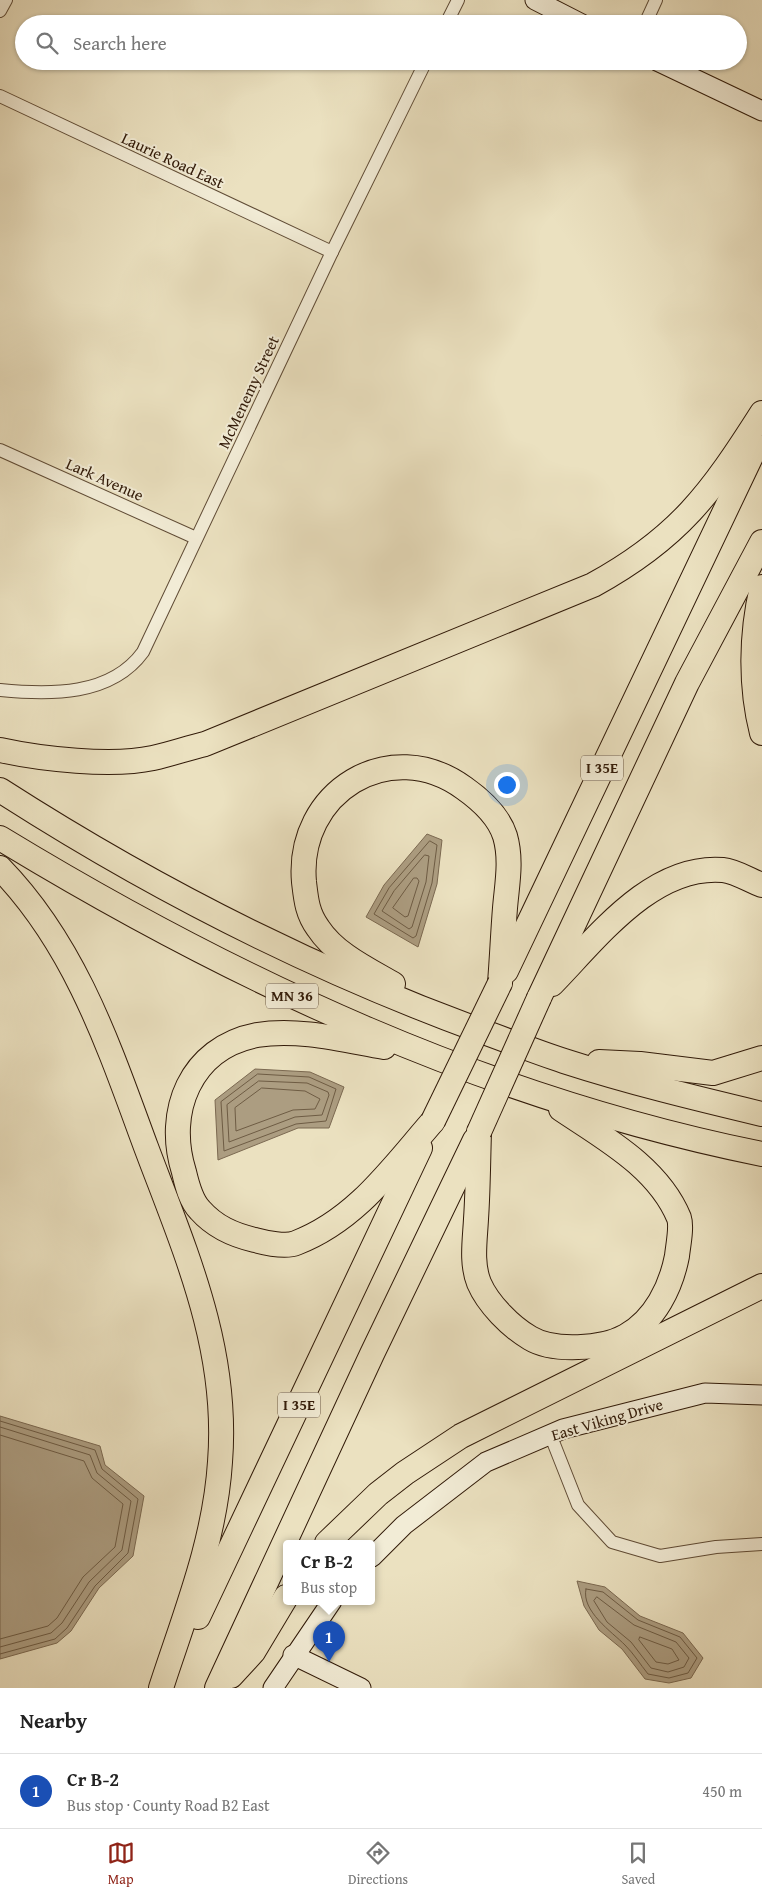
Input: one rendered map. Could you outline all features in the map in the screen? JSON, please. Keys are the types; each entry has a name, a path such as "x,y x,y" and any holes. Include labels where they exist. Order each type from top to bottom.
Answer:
{"highway":[{"path":"0,750 63,760 152,759 206,744 584,589 624,568 680,524 726,470 762,413"},
{"name":"I 35E","path":"163,1688 762,433"},
{"name":"I 35E","path":"287,1540 687,683 762,542"},
{"path":"762,587 755,626 754,661 756,696 762,733"},
{"path":"452,1020 404,989 362,967 335,947 318,929 306,908 304,850 311,827 332,796 353,780 374,771 398,767 422,768 450,778 488,808 505,836 509,866 501,979"},
{"name":"MN 36","path":"0,790 118,862 234,926 324,969 452,1020 564,1061 689,1097 762,1114"},
{"name":"MN 36","path":"0,838 144,922 222,963 341,1019 422,1054 545,1097 626,1121 762,1154"},
{"path":"0,868 38,912 62,947 86,993 105,1037 194,1274 213,1341 219,1381 222,1422 216,1502 197,1581 163,1688"},
{"path":"542,993 621,914 647,891 680,874 724,870 762,885"},
{"path":"422,1054 319,1036 283,1033 256,1036 223,1047 199,1070 182,1097 177,1119 178,1145 190,1192 199,1209 222,1230 265,1242 294,1244 336,1223 364,1200 433,1121"},
{"path":"564,1061 640,1064 713,1073 762,1058"},
{"path":"477,1136 474,1249 479,1282 496,1308 531,1339 557,1346 579,1348 625,1337 643,1323 662,1300 673,1275 680,1220 666,1195 650,1175 630,1157 545,1097"},
{"path":"331,1540 352,1518 398,1478 461,1436 762,1286"},
{"name":"I 35E","path":"219,1688 283,1548"},
{"path":"219,1688 253,1652 283,1602"}],"street":[{"path":"0,11 6,0"},
{"path":"450,15 458,0"},
{"path":"535,0 564,15"},
{"path":"649,15 656,0"},
{"name":"McMenemy Street","path":"0,690 61,692 102,683 120,675 134,664 143,652 332,252 422,70"},
{"path":"676,70 762,112"},
{"name":"Laurie Road East","path":"0,96 332,252"},
{"name":"Lark Avenue","path":"0,450 196,538"},
{"name":"East Viking Drive","path":"375,1554 404,1525 486,1462 550,1434 704,1393 762,1395"},
{"path":"550,1434 578,1505 612,1542 660,1556 716,1547 762,1544"},
{"path":"273,1688 293,1655 329,1605"},
{"path":"293,1655 361,1688"}],"water":[{"path":"427,834 442,840 437,884 418,947 366,917 384,885"},
{"path":"255,1069 310,1072 344,1087 329,1128 298,1128 218,1160 215,1100"},
{"path":"0,1416 100,1446 105,1465 144,1496 133,1556 99,1588 71,1631 57,1643 0,1659"},
{"path":"577,1581 605,1587 640,1616 683,1633 703,1658 691,1678 669,1683 645,1679 622,1649 599,1630 584,1606"}],"place":[{"name":"Cr B-2","path":"329,1662"}]}
